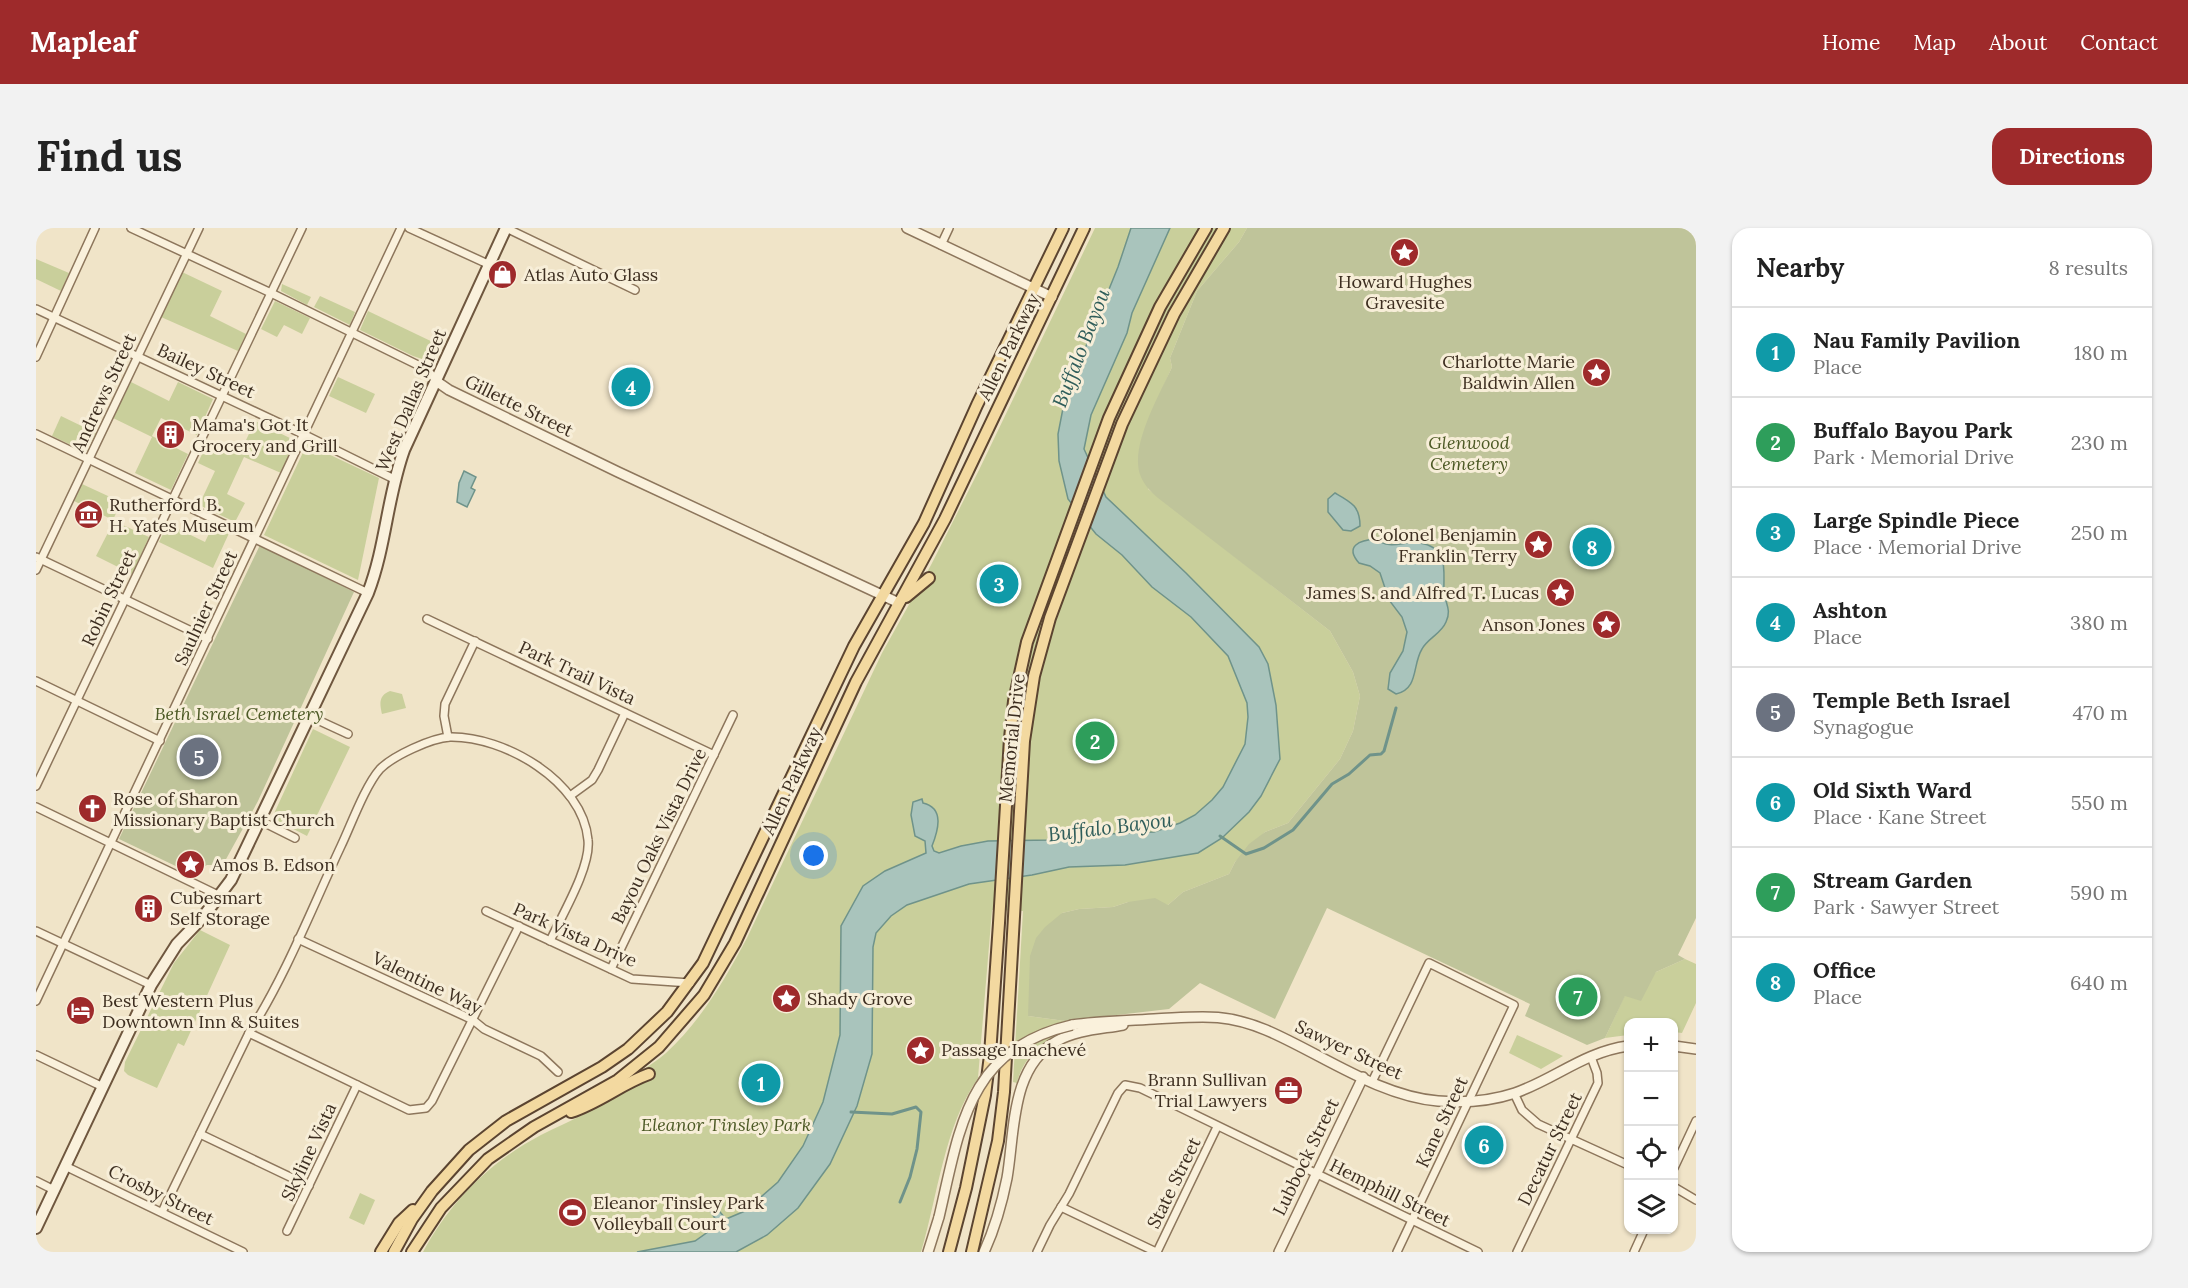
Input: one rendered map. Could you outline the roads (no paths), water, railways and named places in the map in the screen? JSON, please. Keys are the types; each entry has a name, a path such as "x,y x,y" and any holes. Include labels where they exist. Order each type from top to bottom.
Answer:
{"main road":[{"name":"West Dallas Street","path":"36,1228 150,985 177,944 220,896 231,880 261,821 368,593 377,570 394,479 404,450 506,228"},
{"name":"Allen Parkway","path":"394,1252 412,1219 432,1191 469,1150 506,1122 602,1067 628,1049 667,1012 690,983 713,944 854,646 924,523 977,405 1063,228"},
{"name":"Allen Parkway","path":"415,1248 441,1208 472,1174 500,1149 601,1091 640,1062 666,1040 704,995 735,943 856,682 945,519 1084,228"},
{"name":"Memorial Drive","path":"949,1252 966,1188 985,1095 990,1055 1010,738 1020,672 1036,614 1109,418 1160,307 1206,228"},
{"name":"Memorial Drive","path":"972,1252 987,1194 1000,1121 1007,1056 1024,741 1034,676 1050,618 1122,424 1174,314 1224,228"},
{"path":"899,603 929,578"},
{"path":"551,1118 591,1106 632,1081 649,1074"},
{"path":"381,1252 399,1223 432,1191"}],"street":[{"path":"36,357 95,228"},
{"name":"Gillette Street","path":"131,228 428,370 436,381 449,390 567,448 899,603"},
{"name":"Andrews Street","path":"36,570 39,558 199,228"},
{"name":"Robin Street","path":"36,786 302,228"},
{"name":"Saulnier Street","path":"36,1001 401,228"},
{"path":"409,228 489,265"},
{"path":"506,228 635,290"},
{"path":"907,228 1052,297"},
{"path":"941,245 949,228"},
{"name":"Bailey Street","path":"36,309 394,479"},
{"path":"36,434 368,593"},
{"path":"39,558 208,639"},
{"name":"Park Trail Vista","path":"427,619 714,754"},
{"path":"448,737 444,716 446,704 475,641"},
{"path":"36,681 160,741"},
{"path":"570,796 592,780 625,713"},
{"name":"Bayou Oaks Vista Drive","path":"611,969 733,715"},
{"path":"309,716 348,734"},
{"path":"162,1212 249,1033 298,939 365,794 380,770 402,754 448,737 480,740 512,752 546,772 570,796 586,826 589,842 586,863 550,941"},
{"path":"36,807 220,896"},
{"path":"261,821 295,838"},
{"name":"Park Vista Drive","path":"486,911 632,979 690,983"},
{"path":"249,1033 409,1110 426,1108 432,1101 519,926"},
{"path":"36,931 150,985"},
{"name":"Valentine Way","path":"298,939 473,1020 484,1029 542,1056 558,1072"},
{"name":"Lubbock Street","path":"1279,1252 1316,1174 1429,963 1514,1005"},
{"name":"Kane Street","path":"1397,1252 1514,1005"},
{"name":"Sawyer Street","path":"928,1252 939,1217 959,1129 978,1088 999,1062 1025,1042 1053,1029 1103,1021 1202,1015 1231,1018 1264,1029 1368,1080 1411,1096 1436,1101 1468,1102 1514,1094 1568,1066 1624,1047"},
{"name":"Sawyer Street","path":"984,1252 1001,1206 1018,1104 1028,1070 1051,1045 1067,1036 1155,1019"},
{"path":"1678,1047 1696,1049"},
{"path":"36,1055 103,1087"},
{"name":"Decatur Street","path":"1517,1252 1598,1083 1598,1073 1591,1057"},
{"name":"Skyline Vista","path":"287,1231 357,1085"},
{"name":"Hemphill Street","path":"1061,1207 1118,1093 1125,1085 1140,1088 1478,1252"},
{"path":"1514,1094 1522,1110 1538,1124 1624,1163"},
{"path":"1678,1159 1696,1121"},
{"name":"State Street","path":"1157,1252 1217,1127"},
{"path":"200,1134 309,1186"},
{"name":"Crosby Street","path":"65,1166 243,1252"},
{"path":"36,1181 54,1190"},
{"path":"1678,1189 1696,1200"},
{"path":"1037,1252 1061,1207 1157,1252"},
{"path":"1634,1252 1642,1234"}],"water":[{"path":"1131,228 1170,228 1132,313 1127,333 1091,415 1084,449 1106,497 1259,647 1268,664 1276,705 1280,759 1261,796 1249,812 1222,838 1198,853 1125,865 1069,867 969,884 907,905 891,916 876,933 873,947 872,1054 857,1106 830,1164 798,1208 767,1235 736,1252 637,1252 695,1241 719,1224 705,1204 708,1198 726,1219 745,1211 778,1182 803,1146 823,1102 840,1035 841,926 863,886 885,871 926,853 925,841 915,836 911,815 913,802 922,799 923,803 935,810 938,827 932,846 934,851 939,853 988,841 1054,840 1085,835 1154,832 1195,815 1212,800 1223,787 1245,744 1247,703 1228,656 1191,617 1152,587 1122,555 1096,534 1068,499 1059,461 1058,434 1065,398 1118,267"},
{"path":"464,471 476,477 471,488 475,490 467,507 457,502 459,483"},
{"path":"1335,493 1354,505 1360,519 1360,526 1351,531 1343,530 1328,512 1328,499"},
{"path":"1376,539 1392,545 1414,542 1430,546 1441,555 1444,568 1444,591 1448,617 1441,630 1422,649 1412,682 1396,694 1388,689 1390,673 1403,651 1407,632 1402,617 1389,600 1380,573 1370,566 1359,563 1353,552 1356,545"}],"waterway":[{"path":"1220,836 1246,854 1264,848 1293,830 1332,784 1349,774 1370,755 1381,754 1384,751 1396,708"},
{"path":"851,1112 892,1114 916,1107 921,1112 917,1149 910,1177 900,1202"}],"place":[{"name":"Howard Hughes Gravesite","path":"1405,253"},
{"name":"Atlas Auto Glass","path":"503,275"},
{"name":"Charlotte Marie Baldwin Allen","path":"1596,372"},
{"name":"Ashton","path":"631,387"},
{"name":"Mama's Got It Grocery and Grill","path":"171,435"},
{"name":"Rutherford B. H. Yates Museum","path":"88,515"},
{"name":"Colonel Benjamin Franklin Terry","path":"1538,545"},
{"name":"Office","path":"1592,547"},
{"name":"Large Spindle Piece","path":"999,584"},
{"name":"James S. and Alfred T. Lucas","path":"1560,593"},
{"name":"Anson Jones","path":"1606,625"},
{"name":"Buffalo Bayou Park","path":"1095,741"},
{"name":"Temple Beth Israel","path":"199,757"},
{"name":"Rose of Sharon Missionary Baptist Church","path":"92,809"},
{"name":"Amos B. Edson","path":"191,865"},
{"name":"Cubesmart Self Storage","path":"149,908"},
{"name":"Stream Garden","path":"1578,997"},
{"name":"Shady Grove","path":"786,999"},
{"name":"Best Western Plus Downtown Inn & Suites","path":"81,1011"},
{"name":"Passage Inachevé","path":"920,1050"},
{"name":"Nau Family Pavilion","path":"761,1083"},
{"name":"Brann Sullivan Trial Lawyers","path":"1288,1090"},
{"name":"Old Sixth Ward","path":"1484,1145"},
{"name":"Eleanor Tinsley Park Volleyball Court","path":"572,1213"}],"water label":[{"name":"Buffalo Bayou","path":"1081,348"},
{"name":"Buffalo Bayou","path":"1110,827"}],"park label":[{"name":"Glenwood Cemetery","path":"1469,453"},
{"name":"Beth Israel Cemetery","path":"239,714"},
{"name":"Eleanor Tinsley Park","path":"726,1125"}]}
